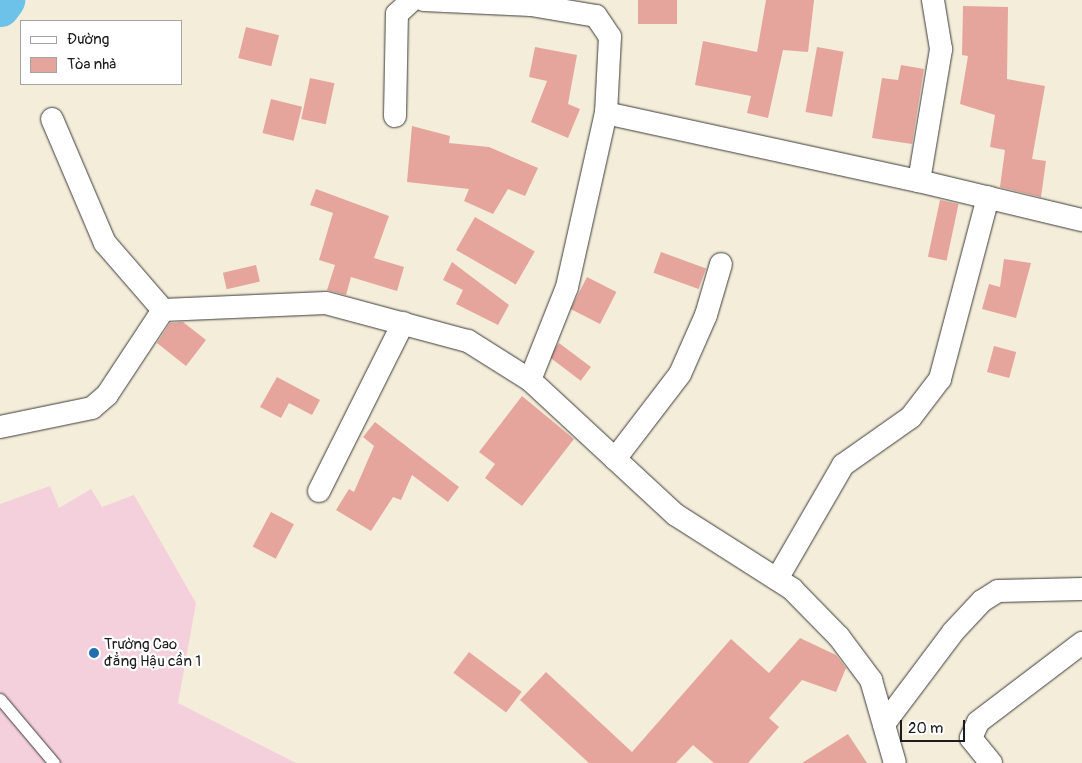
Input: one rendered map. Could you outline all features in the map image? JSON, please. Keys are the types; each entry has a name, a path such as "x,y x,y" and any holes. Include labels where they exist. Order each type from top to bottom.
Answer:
{"street":[{"path":"395,116 397,14 412,0"},
{"path":"424,0 531,4 596,16 610,37 606,113 566,287 530,380"},
{"path":"920,180 941,49 933,0"},
{"path":"606,113 920,180 1082,220"},
{"path":"52,118 105,243 163,310"},
{"path":"777,579 843,465 911,417 940,379 988,197"},
{"path":"615,459 680,374 706,315 721,264"},
{"path":"163,310 326,303 468,341 530,380 676,515 777,579 839,637 871,680 895,763"},
{"path":"0,427 92,408 107,395 163,310"},
{"path":"319,491 403,323"},
{"path":"884,724 953,632 982,601 998,591 1082,589"},
{"path":"991,763 971,738 978,722 1082,644"}],"lane":[{"path":"0,699 54,763"}],"shaded area":[{"name":"Trường Cao đẳng Hậu cần 1","path":"50,486 59,508 91,489 102,507 134,495 196,603 178,703 296,763 0,763 0,504"}],"building":[{"path":"638,0 677,0 677,24 638,24"},
{"path":"766,0 814,0 808,52 783,50 768,118 747,113 751,96 695,85 703,41 757,52"},
{"path":"963,6 1008,7 1007,79 1045,86 1032,159 1046,161 1041,197 1000,187 1005,150 990,147 995,115 960,104 968,56 962,55"},
{"path":"246,27 279,35 271,66 238,58"},
{"path":"535,47 577,55 568,104 580,109 568,138 531,122 547,81 529,77"},
{"path":"817,47 844,52 832,117 806,112"},
{"path":"901,65 924,69 912,144 872,138 882,78 898,80"},
{"path":"310,78 334,83 326,124 301,119"},
{"path":"271,99 302,107 294,141 263,133"},
{"path":"412,126 450,136 449,143 489,147 538,168 525,196 508,189 493,214 464,201 469,189 407,182"},
{"path":"316,189 389,216 374,258 404,267 397,291 351,277 346,295 327,290 335,265 319,260 333,213 310,205"},
{"path":"940,200 959,204 947,261 928,257"},
{"path":"475,217 535,252 516,284 456,250"},
{"path":"661,252 706,268 699,289 653,273"},
{"path":"1004,259 1031,263 1016,318 982,309 989,284 1000,287"},
{"path":"452,262 509,305 498,325 456,304 463,290 443,280"},
{"path":"256,265 260,282 227,289 223,273"},
{"path":"587,277 616,292 600,324 571,309"},
{"path":"183,322 206,340 186,366 157,343 170,323"},
{"path":"559,343 591,367 581,381 549,357"},
{"path":"994,346 1016,352 1009,378 987,372"},
{"path":"277,377 320,400 312,415 289,403 281,418 260,407"},
{"path":"522,396 574,439 522,506 485,478 495,464 479,452"},
{"path":"375,422 459,487 448,502 412,475 401,500 393,497 371,531 336,510 349,489 354,492 374,446 363,437"},
{"path":"271,512 294,524 276,559 253,546"},
{"path":"800,638 836,655 846,668 836,692 802,680 769,718 779,727 748,763 714,763 693,745 676,763 589,763 520,700 546,672 632,752 731,639 769,673"},
{"path":"469,652 522,692 506,712 453,673"},
{"path":"848,734 867,763 802,763"}],"waterway":[{"path":"0,7 5,0"}],"place":[{"name":"Trường Cao đẳng Hậu cần 1","path":"94,653"}]}
